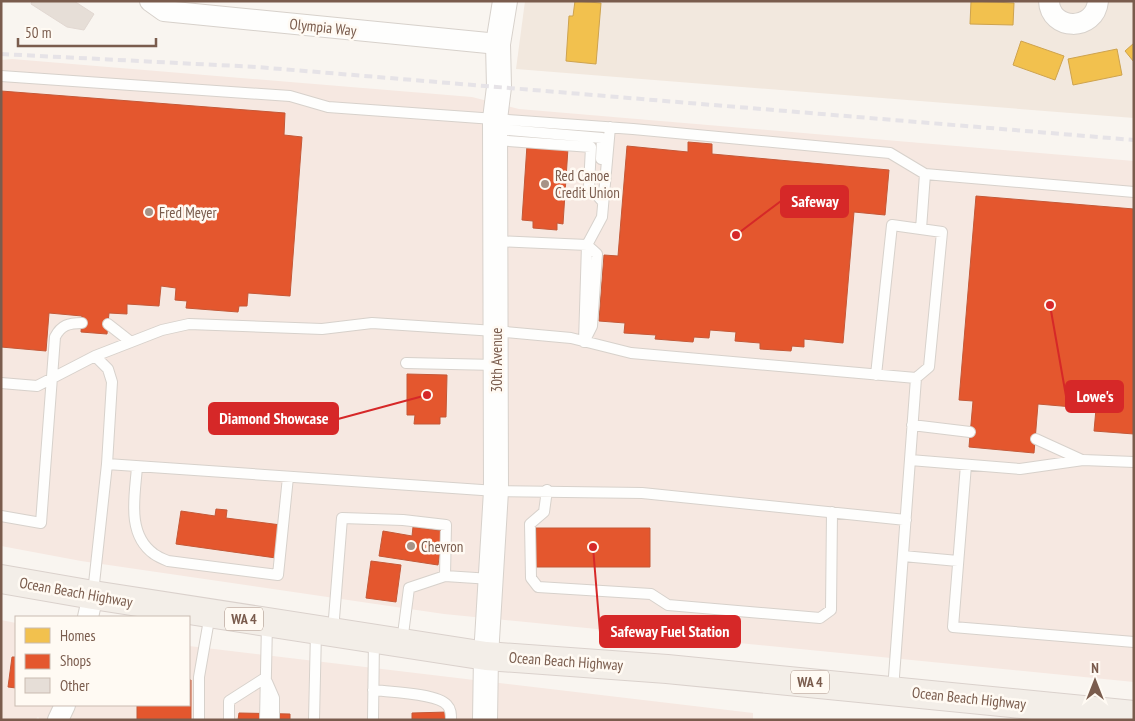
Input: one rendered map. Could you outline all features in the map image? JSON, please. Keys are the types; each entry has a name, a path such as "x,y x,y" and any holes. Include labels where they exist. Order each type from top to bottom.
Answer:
{"main road":[{"name":"Ocean Beach Highway","path":"1,579 91,606 142,607 210,613 486,656 667,669 1134,715"}],"street":[{"name":"Olympia Way","path":"150,1 164,11 498,44"},
{"name":"30th Avenue","path":"485,720 486,656 496,491 495,129 499,88 498,44 505,1"},
{"path":"1049,1 1053,14 1060,21 1069,24 1079,24 1088,20 1094,13 1098,1"},
{"path":"58,720 65,706"}],"lane":[{"path":"1,76 290,96 328,107 495,129 591,147 589,186 603,202"},
{"path":"495,129 610,127 890,153 925,174 1134,192"},
{"path":"584,342 587,244 602,217 610,127"},
{"path":"921,229 925,174"},
{"path":"1,383 37,386 95,356 162,330 188,324 322,329 372,323 496,332 571,338 631,353 876,375 916,378 929,367 942,232 892,225 876,375"},
{"path":"496,241 587,244"},
{"path":"1,516 40,523 54,345 58,331 70,323 82,323"},
{"path":"108,324 131,342"},
{"path":"91,606 107,464 112,382 108,369 95,356"},
{"path":"406,363 496,365"},
{"path":"893,690 916,378"},
{"path":"912,425 970,432"},
{"path":"1036,438 1083,460"},
{"path":"910,460 1020,469 1083,460 1134,462"},
{"path":"107,464 496,491 642,492 906,520"},
{"path":"966,465 953,627 1134,642"},
{"path":"137,467 134,512 136,528 142,542 154,554 168,561 278,576 288,477"},
{"path":"547,490 544,512 530,524 531,578 538,587 651,594 668,605 820,618 831,610 832,512"},
{"path":"314,720 324,631 342,518 403,520 446,524 445,576"},
{"path":"903,556 958,561"},
{"path":"402,643 409,588 445,576 491,578"},
{"path":"199,720 199,677 210,613"},
{"path":"265,720 267,622"},
{"path":"373,720 374,638"},
{"path":"229,720 229,701 266,678"},
{"path":"266,678 274,698 274,720"},
{"path":"373,690 414,694 439,699 448,705 451,712 451,720"}],"shaded area":[{"path":"525,1 1134,1 1134,118 516,69"},
{"path":"12,59 472,97 519,109 1134,161 1134,682 444,614 81,561 1,546 1,60"},
{"path":"1,620 15,623 15,706 190,706 190,646 753,713 753,720 40,720 38,717 35,720 1,720"}],"building: Homes":[{"path":"575,1 601,3 596,64 566,61 569,16 573,16"},
{"path":"971,1 1014,3 1013,25 970,24"},
{"path":"1021,41 1064,56 1055,80 1013,65"},
{"path":"1134,43 1134,62 1125,51"},
{"path":"1117,49 1122,75 1073,85 1068,59"}],"building: Shops":[{"name":"Fred Meyer","path":"1,91 285,113 284,135 302,137 290,296 248,293 247,306 239,306 238,312 186,308 187,301 175,300 176,288 161,286 159,306 127,304 127,314 109,313 107,334 81,332 82,316 49,313 46,351 1,347"},
{"path":"688,142 712,144 712,154 889,170 885,215 854,212 843,343 804,339 804,347 792,346 791,351 760,349 760,343 735,341 736,332 710,330 709,338 694,337 693,342 655,339 656,335 624,333 625,323 599,321 604,255 618,256 627,146 688,152"},
{"name":"Red Canoe Credit Union","path":"527,145 568,148 563,224 557,223 557,230 533,228 533,221 522,220"},
{"path":"976,196 1134,209 1134,434 1094,431 1096,409 1038,404 1034,453 969,447 973,401 959,400"},
{"path":"407,374 447,375 446,417 440,417 440,424 414,424 415,415 407,415"},
{"path":"216,509 227,510 226,518 281,525 276,558 176,544 181,511 215,516"},
{"name":"Chevron","path":"413,527 443,531 438,565 379,556 383,531 412,536"},
{"path":"536,528 650,528 650,567 536,567"},
{"name":"Chevron","path":"371,561 401,565 396,602 366,598"},
{"path":"12,657 15,657 15,688 8,687"},
{"path":"191,680 191,720 137,720 137,706 190,706"},
{"path":"448,712 448,720 412,720 412,713"},
{"path":"239,713 290,714 290,720 238,720"}],"building: Other":[{"path":"32,1 74,1 94,14 84,30 67,27 31,4"}],"railway":[{"path":"1,54 257,67 1134,140"}],"place":[{"name":"Red Canoe Credit Union","path":"545,184"},
{"name":"Fred Meyer","path":"149,212"},
{"name":"Safeway","path":"736,235"},
{"name":"Lowe's","path":"1050,305"},
{"name":"Diamond Showcase","path":"427,395"},
{"name":"Chevron","path":"411,546"},
{"name":"Safeway Fuel Station","path":"593,547"}]}
